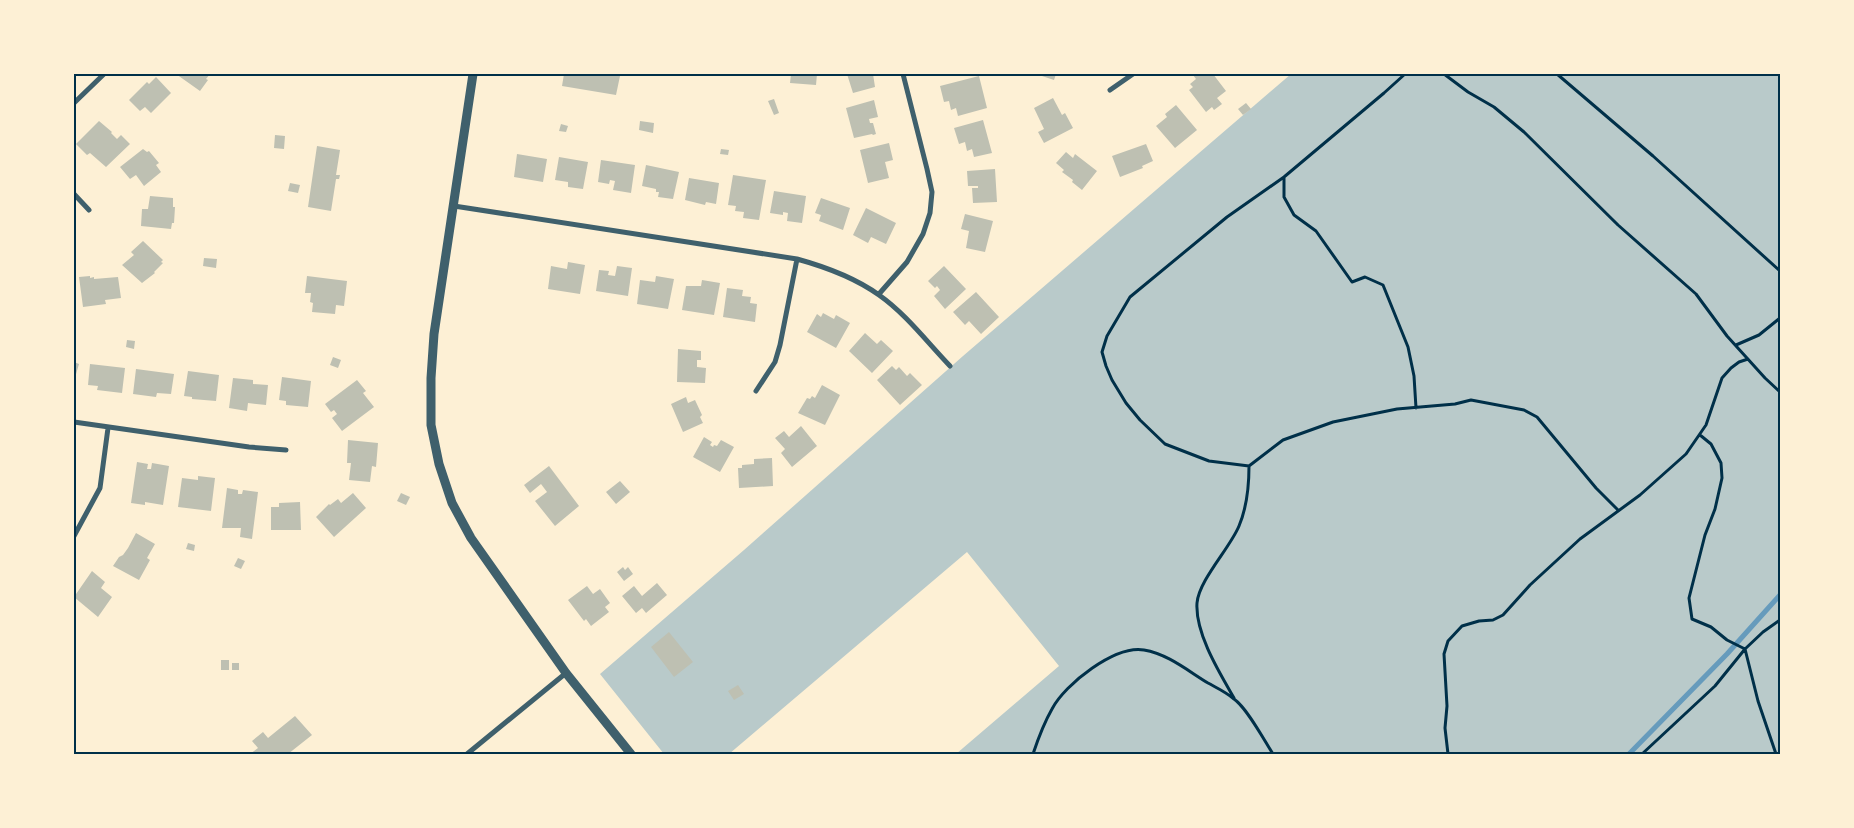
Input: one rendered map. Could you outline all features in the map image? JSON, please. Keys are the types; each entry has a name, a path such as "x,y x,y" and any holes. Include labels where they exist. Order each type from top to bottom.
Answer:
{"street":[{"path":"74,103 104,74"},
{"path":"474,74 434,334 431,378 431,425 439,464 452,503 471,538 566,673 631,754"},
{"path":"878,294 907,262 923,234 930,213 932,192 903,74"},
{"path":"1110,90 1133,74"},
{"path":"74,194 89,210"},
{"path":"454,206 797,259 821,266 851,278 878,294 902,313 950,366"},
{"path":"756,392 775,362 797,259"},
{"path":"74,422 108,428 134,429 249,447 286,450"},
{"path":"74,536 100,488 108,428"},
{"path":"467,754 566,673"}],"path":[{"path":"1405,74 1358,116 1284,177 1227,217 1130,297 1107,336 1102,352 1106,366 1126,403 1140,420 1165,444 1210,461 1225,464 1249,466 1283,440 1332,422 1397,409 1455,404 1471,400 1524,410 1537,417 1596,488 1618,510"},
{"path":"1444,74 1468,92 1494,107 1524,132 1618,225 1696,294 1727,336 1780,392"},
{"path":"1557,74 1653,156 1780,271"},
{"path":"1284,177 1284,197 1294,215 1316,231 1352,282 1365,277 1384,285 1408,347 1414,376 1416,408"},
{"path":"1736,345 1759,336 1780,318"},
{"path":"1448,754 1445,728 1447,706 1444,654 1448,641 1462,626 1479,620 1493,620 1503,615 1530,585 1580,539 1640,495 1667,472 1686,454 1700,435 1710,417 1722,378 1739,362 1748,359"},
{"path":"1700,435 1715,450 1721,463 1722,478 1689,598 1692,619 1711,627 1727,640 1745,649 1758,701 1776,754"},
{"path":"1249,466 1249,490 1239,527 1204,583 1197,602 1200,625 1222,678 1273,754"},
{"path":"1642,754 1715,686 1745,649 1763,632 1780,620"},
{"path":"1033,754 1052,708 1070,685 1109,658 1128,651 1143,650 1159,654 1235,699"}],"shaded area":[{"path":"1291,74 1780,74 1780,754 956,754 1059,666 967,552 729,754 664,754 600,674 744,550 963,356"}],"building":[{"path":"176,74 210,74 200,91"},
{"path":"564,74 610,74 620,76 616,95 562,86"},
{"path":"791,74 817,74 816,85 790,83"},
{"path":"847,74 873,74 875,87 853,93"},
{"path":"1036,74 1056,74 1054,80"},
{"path":"1194,74 1213,74 1226,91 1217,98 1222,104 1214,110 1212,107 1206,112 1189,90 1193,87 1190,84 1196,79"},
{"path":"979,76 987,108 958,116 956,108 951,110 949,101 944,102 940,86"},
{"path":"156,77 171,93 151,113 145,107 140,111 129,100 147,82 149,84"},
{"path":"1053,98 1062,115 1065,113 1073,128 1044,143 1038,132 1044,129 1034,108"},
{"path":"774,99 779,113 774,115 768,101"},
{"path":"874,100 878,117 869,119 870,123 873,123 876,134 854,138 846,108"},
{"path":"1246,103 1251,109 1243,115 1238,109"},
{"path":"1176,105 1197,130 1175,148 1156,126 1167,117 1165,114"},
{"path":"983,120 992,153 974,157 972,149 967,151 965,142 959,144 954,128"},
{"path":"99,121 117,139 121,135 130,144 106,167 90,153 87,155 76,144"},
{"path":"640,121 654,123 653,133 639,130"},
{"path":"561,124 568,126 566,132 559,131"},
{"path":"275,135 285,136 284,149 274,148"},
{"path":"889,143 893,160 885,162 889,178 868,183 860,150"},
{"path":"1146,144 1153,161 1142,166 1143,168 1120,177 1112,156"},
{"path":"317,146 340,150 336,175 340,175 339,179 336,179 331,211 308,207"},
{"path":"143,149 147,152 149,151 159,163 156,165 161,172 144,186 136,175 130,179 120,167"},
{"path":"721,149 729,150 728,155 720,154"},
{"path":"1066,152 1073,158 1075,154 1097,171 1082,190 1062,172 1064,170 1056,163"},
{"path":"517,154 547,159 543,182 514,177"},
{"path":"559,157 588,162 583,189 568,187 568,182 555,180"},
{"path":"601,160 635,165 631,193 613,190 615,181 610,180 609,184 598,182"},
{"path":"646,165 679,172 673,199 658,197 659,192 656,192 656,189 642,186"},
{"path":"995,169 997,202 973,203 972,188 978,188 978,186 968,186 967,171"},
{"path":"733,175 766,180 759,220 743,218 744,212 735,211 736,206 728,205"},
{"path":"689,178 719,183 716,204 706,202 705,205 685,200"},
{"path":"290,183 300,185 298,193 288,191"},
{"path":"774,191 806,196 802,223 787,221 788,213 783,212 783,215 770,213"},
{"path":"150,196 173,198 173,207 175,207 174,223 172,223 171,229 141,226 142,209 148,209"},
{"path":"821,198 850,208 843,230 819,221 821,215 815,213"},
{"path":"866,208 896,223 886,244 871,237 868,243 853,235"},
{"path":"965,214 993,221 985,252 966,248 969,231 961,229"},
{"path":"143,241 163,260 161,262 163,263 155,273 142,283 122,265 134,255 131,252"},
{"path":"204,258 217,259 216,268 203,266"},
{"path":"568,262 585,265 580,294 548,289 551,266 567,269"},
{"path":"617,266 632,268 628,296 596,291 599,270 609,271 608,275 615,276"},
{"path":"944,266 966,289 945,309 934,296 940,290 928,281"},
{"path":"90,276 90,278 94,277 94,279 118,277 121,298 105,300 106,304 83,307 79,277"},
{"path":"307,276 347,281 344,306 336,305 335,314 312,312 311,293 305,293"},
{"path":"656,276 674,279 668,309 637,304 640,280 655,282"},
{"path":"702,280 720,283 714,315 682,310 686,286 701,286"},
{"path":"727,288 743,290 742,296 751,297 750,303 757,304 755,322 723,317"},
{"path":"976,292 999,317 981,334 969,321 965,325 953,312"},
{"path":"823,313 834,319 836,315 850,323 836,348 807,332 817,314 821,317"},
{"path":"865,333 877,344 881,340 893,351 872,373 849,351"},
{"path":"127,340 135,341 134,349 126,347"},
{"path":"678,349 701,351 701,360 697,360 697,367 706,368 705,383 677,382"},
{"path":"333,357 341,360 338,368 330,365"},
{"path":"74,362 79,364 74,381"},
{"path":"90,364 125,368 122,393 97,390 98,386 88,385"},
{"path":"892,366 896,370 899,367 907,376 910,373 922,385 900,405 877,380"},
{"path":"136,369 174,374 171,394 157,393 156,397 133,394"},
{"path":"188,371 219,375 216,401 192,399 192,397 184,396"},
{"path":"282,377 311,381 308,407 286,405 286,401 279,400"},
{"path":"233,378 253,380 253,384 268,385 266,405 248,403 247,411 229,408"},
{"path":"357,380 366,391 363,393 374,407 342,431 332,418 337,414 334,410 331,412 325,404"},
{"path":"822,385 840,395 825,425 798,413 807,398 810,399 812,396 815,398"},
{"path":"686,397 688,403 695,400 702,415 700,417 703,423 683,432 671,404"},
{"path":"801,426 817,446 792,467 781,453 785,449 775,438 784,431 789,437"},
{"path":"704,437 712,442 710,445 713,447 714,445 717,446 721,440 734,447 720,472 693,457"},
{"path":"348,440 378,443 376,467 372,466 370,482 349,480 351,463 347,463"},
{"path":"772,458 773,486 739,488 738,468 742,468 742,465 754,464 754,459"},
{"path":"137,462 148,464 147,469 151,469 152,463 169,466 163,505 145,502 145,505 131,503"},
{"path":"549,466 579,506 555,526 535,501 547,492 541,484 530,493 524,485"},
{"path":"198,476 215,478 211,511 178,507 182,478 198,480"},
{"path":"620,481 630,492 616,504 606,492"},
{"path":"227,488 238,490 238,494 242,494 243,490 258,492 252,539 240,537 241,528 222,528"},
{"path":"353,493 366,508 334,537 316,517 329,504 338,499 341,503"},
{"path":"401,493 410,497 406,505 397,501"},
{"path":"300,502 301,530 271,530 271,507 279,507 279,503"},
{"path":"136,533 155,544 147,558 150,560 139,580 113,566 128,548"},
{"path":"188,543 195,545 194,551 186,549"},
{"path":"238,558 245,561 241,569 234,566"},
{"path":"623,567 625,570 628,567 633,574 624,581 617,572"},
{"path":"92,571 105,582 101,588 112,597 98,617 74,597"},
{"path":"657,583 667,595 646,613 642,608 636,613 622,596 634,586 642,596"},
{"path":"587,586 593,594 600,589 610,603 605,607 609,612 591,626 586,619 584,621 568,600"},
{"path":"669,632 693,662 674,677 651,647"},
{"path":"221,660 229,660 229,670 221,670"},
{"path":"232,663 239,663 239,670 232,670"},
{"path":"738,685 744,694 734,700 728,691"},
{"path":"295,716 312,735 288,754 250,754 258,748 252,741 263,732 268,738"}],"waterway":[{"path":"1629,754 1727,654 1780,595"}]}
